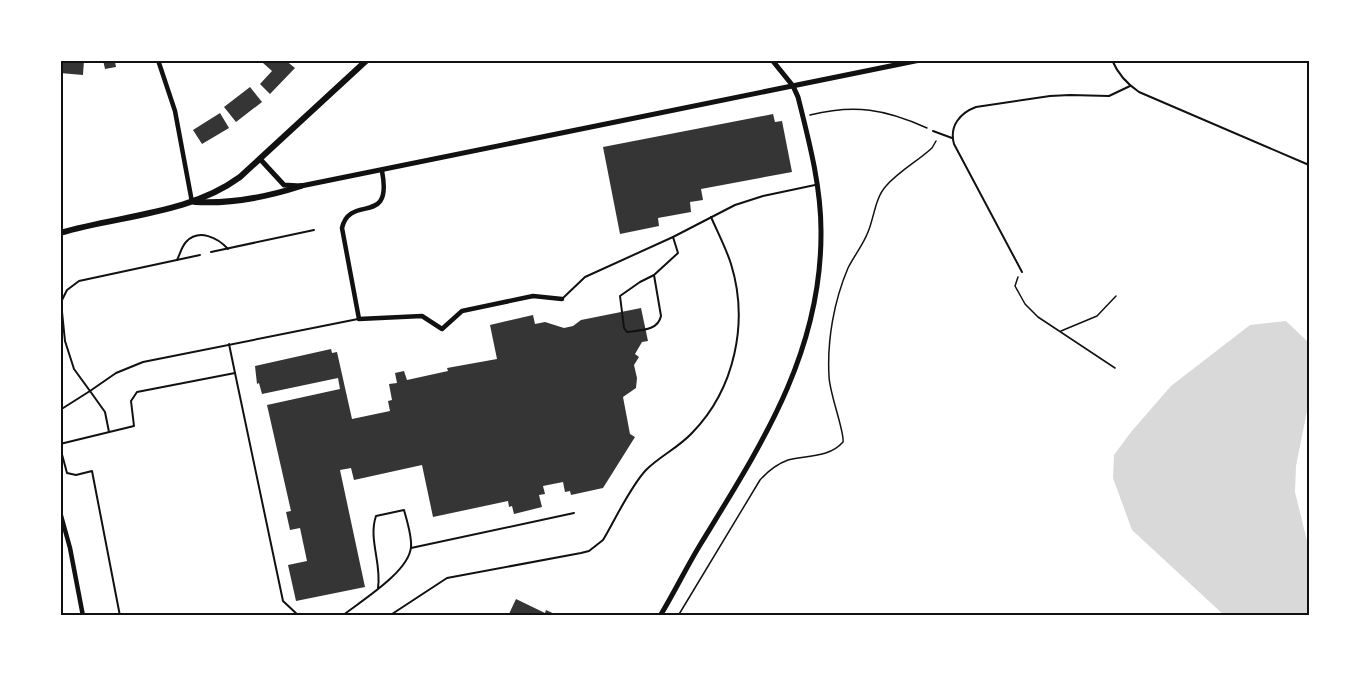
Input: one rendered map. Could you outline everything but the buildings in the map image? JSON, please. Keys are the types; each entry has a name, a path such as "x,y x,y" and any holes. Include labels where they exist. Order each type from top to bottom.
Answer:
{"main road":[{"path":"60,233 210,196 260,159 367,60"},
{"path":"192,202 215,203 271,196 301,186"}],"street":[{"path":"158,60 175,111 192,202"},
{"path":"660,616 772,425 796,369 812,318 818,286 821,230 818,184 798,97 793,86 772,60"},
{"path":"260,159 284,185 301,186 920,60"},
{"path":"382,171 385,186 384,194 379,202 371,208 351,212 342,228 359,319 422,316 442,329 462,311 533,296 562,299"},
{"path":"60,512 70,548 83,616"}],"lane":[{"path":"1112,60 1130,86 1163,103 1309,165"},
{"path":"1022,272 952,138 955,123 960,116 976,107 1050,96 1109,96 1130,86"},
{"path":"933,130 952,138"},
{"path":"562,299 585,277 745,201 818,184"},
{"path":"389,616 447,578 581,553 594,548 603,540 646,471 674,450 705,419 715,403 731,366 739,321 738,301 730,262 711,218"},
{"path":"211,252 314,230"},
{"path":"177,260 185,242 194,237 208,235 219,239 228,249"},
{"path":"654,275 661,316 660,323 655,327 627,332 624,328 620,296 654,275 678,253 673,237"},
{"path":"109,432 105,412 74,369 65,341 61,302 67,290 79,280 200,255"},
{"path":"60,410 129,367 229,344 359,319"},
{"path":"229,344 283,601 299,616"},
{"path":"120,616 92,471 76,475 67,473 60,446 134,426 131,401 137,392 235,373"},
{"path":"342,616 378,588 406,562 411,548 404,510 376,516 374,535 380,575 378,588"},
{"path":"411,548 574,513"},
{"path":"588,616 591,614 609,616"}],"path":[{"path":"678,616 760,480 768,471 783,462 833,450 843,442 844,438 832,399 829,378 828,350 837,301 849,267 867,235 881,193 890,182 932,148 936,140 933,130 894,115 868,109 840,110 803,117"},
{"path":"1022,272 1015,286 1025,304 1038,317 1115,368"},
{"path":"1060,331 1097,316 1116,296"}],"shaded area":[{"path":"1286,321 1309,343 1309,401 1296,466 1295,492 1309,549 1309,616 1225,616 1132,530 1113,478 1114,455 1171,386 1250,325"}]}
